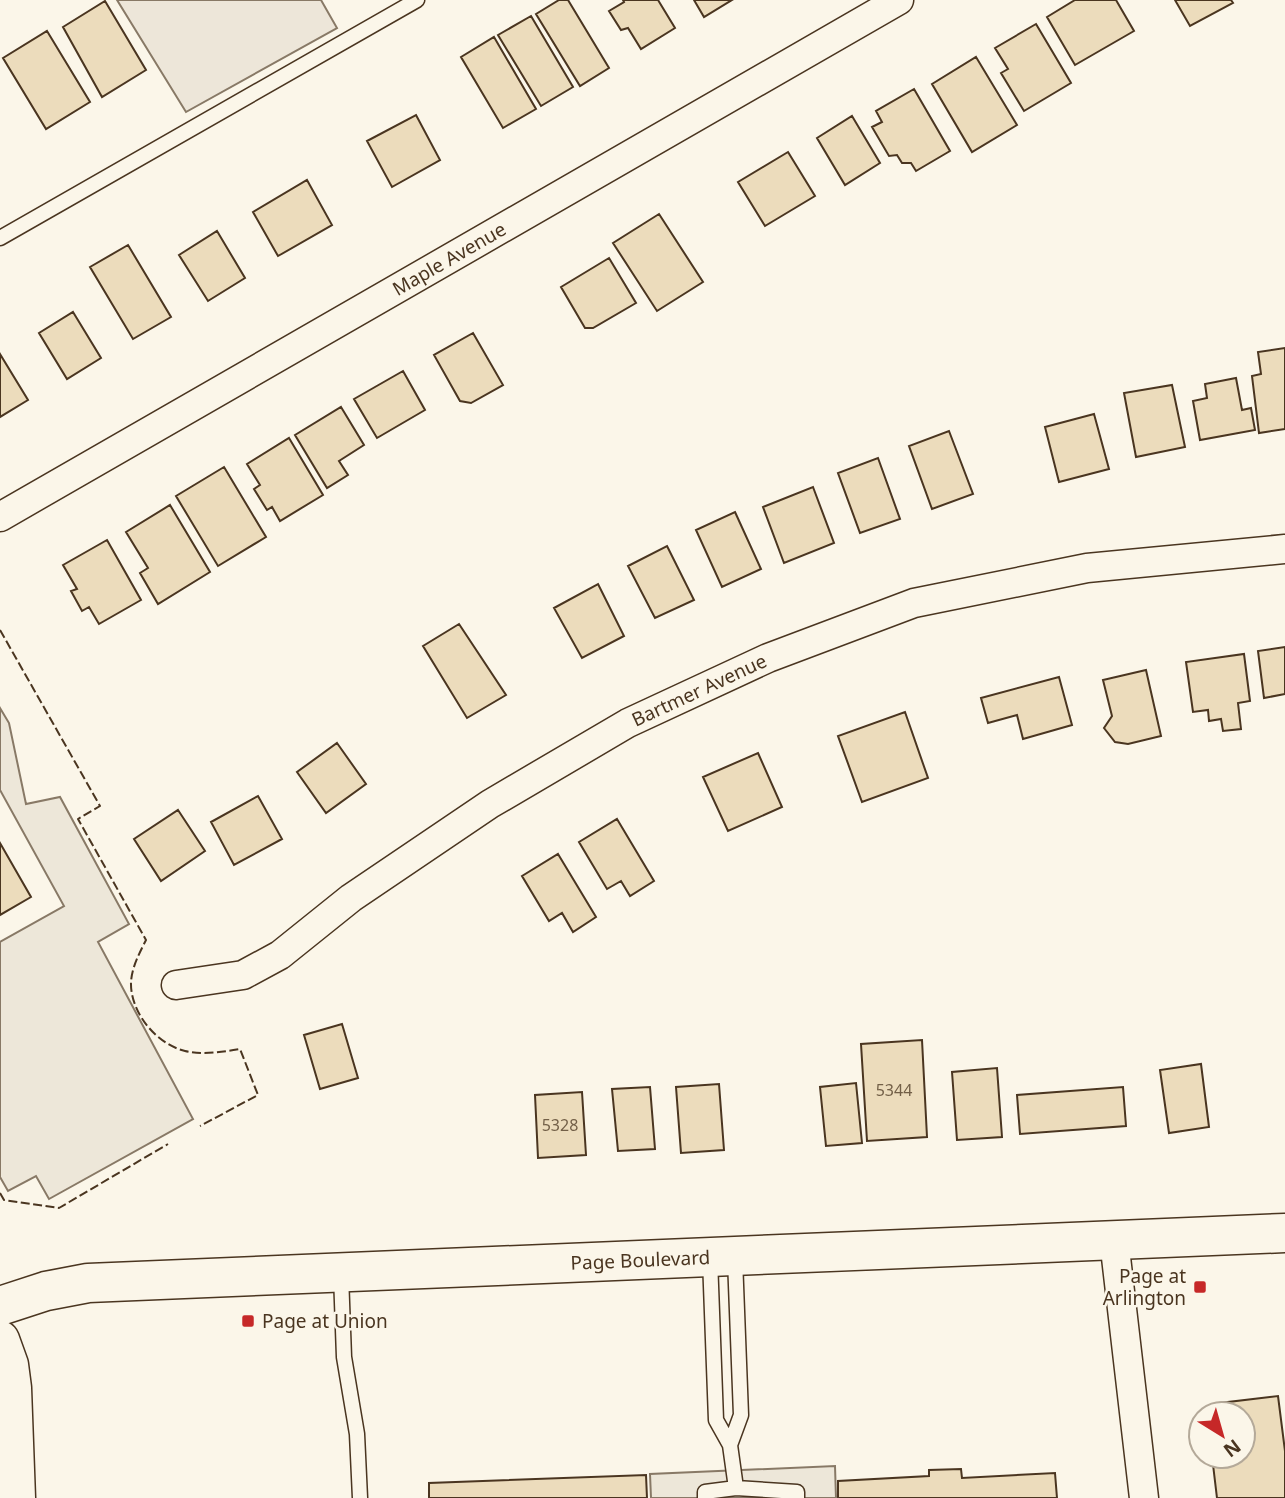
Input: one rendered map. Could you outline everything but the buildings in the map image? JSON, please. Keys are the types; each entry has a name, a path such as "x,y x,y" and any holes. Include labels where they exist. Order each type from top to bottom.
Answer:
{"main road":[{"name":"Page Boulevard","path":"0,1306 46,1291 88,1283 1285,1233"},
{"path":"0,1340 9,1365 12,1388 16,1498"}],"street":[{"name":"Maple Avenue","path":"0,517 899,0"},
{"name":"Bartmer Avenue","path":"176,985 243,975 280,955 351,898 490,804 628,723 768,658 914,603 1087,568 1285,549"},
{"path":"1114,1240 1144,1498"}],"lane":[{"path":"0,238 417,0"},
{"path":"722,1257 716,1420 730,1445 736,1488"},
{"path":"722,1257 741,1415 730,1445"},
{"path":"341,1273 344,1357 357,1434 360,1498"},
{"path":"705,1498 705,1492 736,1488 797,1492 797,1498"}],"shaded area":[{"path":"117,0 321,0 337,28 186,112"},
{"path":"0,708 9,723 26,804 60,797 129,924 98,942 193,1119 49,1199 36,1176 8,1191 0,1177 0,942 64,906 0,790"},
{"path":"835,1466 836,1498 651,1498 650,1474"}],"fence":[{"path":"0,630 100,806 78,819 146,940 134,966 131,982 140,1015 155,1034 185,1051 206,1053 240,1049 258,1095 200,1126"},
{"path":"0,1193 4,1200 59,1208 168,1144"}],"place":[{"name":"Page at Arlington","path":"1200,1287"},
{"name":"Page at Union","path":"248,1321"}]}
